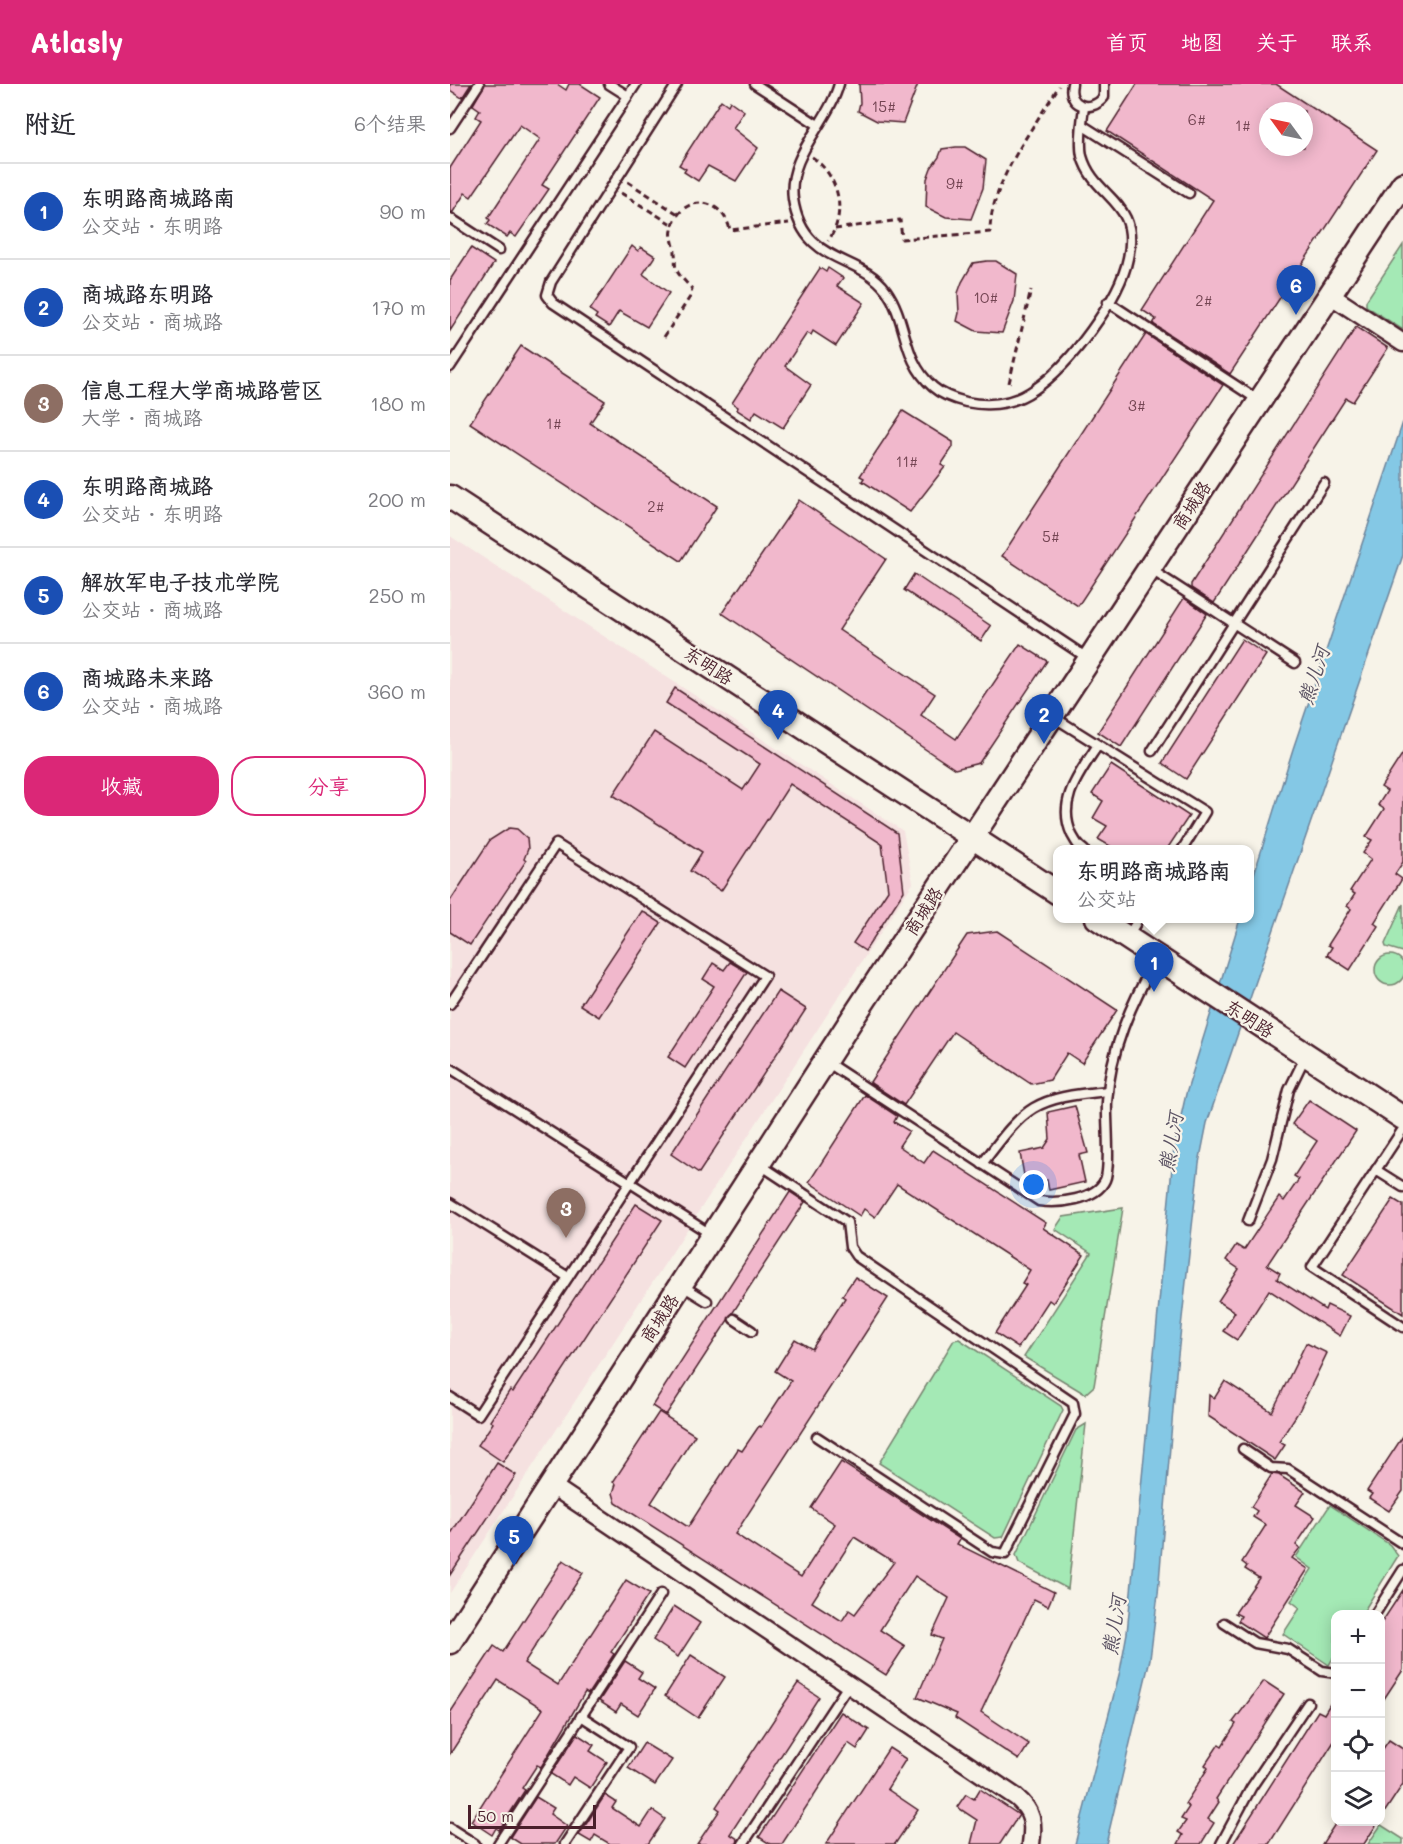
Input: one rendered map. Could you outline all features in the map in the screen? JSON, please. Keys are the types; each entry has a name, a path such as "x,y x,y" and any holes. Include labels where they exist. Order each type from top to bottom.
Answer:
{"street":[{"name":"商城路","path":"450,1642 825,1061 1403,184"},
{"path":"1330,295 1403,344"},
{"name":"东明路","path":"450,497 1053,890"},
{"name":"东明路","path":"1104,923 1401,1116"},
{"path":"551,1485 1016,1797 1028,1808 1034,1824 1031,1844"}],"lane":[{"path":"450,128 479,84"},
{"path":"609,84 628,96"},
{"path":"450,367 636,84"},
{"path":"677,84 551,282 547,295 553,303 1089,659"},
{"path":"755,84 818,125"},
{"path":"839,84 834,99 804,151 793,176 793,198 801,222 816,245 873,278 886,290 911,359 921,376 935,389 954,399 978,404 998,405 1016,399 1034,390 1052,376 1082,341 1108,302 1120,281 1128,259 1131,234 1120,206 1093,178 1083,159 1084,106"},
{"path":"1071,85 1075,101 1084,106 1094,106 1104,97 1104,84"},
{"path":"1082,125 1189,193"},
{"path":"450,219 499,250"},
{"path":"1108,302 1260,401"},
{"path":"1152,751 1324,483"},
{"path":"1149,568 1295,663"},
{"path":"1052,716 1205,812 1184,845"},
{"path":"1077,845 1067,824 1067,804 1071,788 1098,745"},
{"path":"450,1004 556,844 765,976 478,1415 450,1397"},
{"path":"1127,938 1136,923"},
{"path":"825,1061 1039,1202 1052,1204 1090,1194 1098,1190 1106,1179 1108,1091 1111,1064 1132,1003 1156,957"},
{"path":"1248,1221 1272,1159 1289,1090 1306,1055"},
{"path":"450,1068 712,1235"},
{"path":"982,1164 1015,1122 1037,1105 1062,1095 1108,1091"},
{"path":"1401,1116 1376,1170 1312,1267 1403,1327"},
{"path":"759,1163 847,1222 850,1247 856,1256 1073,1403 1075,1414 1005,1554 992,1552 817,1437"},
{"path":"1376,1170 1403,1187"},
{"path":"450,1203 568,1277"},
{"path":"681,1284 707,1301"},
{"path":"734,1319 752,1330"},
{"path":"1243,1449 1271,1468 1288,1469 1403,1545"},
{"path":"1378,1610 1403,1570"},
{"path":"498,1844 661,1594"},
{"path":"1224,1623 1255,1642 1288,1649 1322,1671 1331,1672"},
{"path":"743,1844 849,1684"},
{"path":"1221,1844 1251,1788 1308,1703"},
{"path":"565,1844 628,1747 581,1716"},
{"path":"450,1828 475,1844"}],"path":[{"path":"835,229 900,220 902,239 990,232 990,216 1004,179 1059,84"},
{"path":"804,151 828,171 834,183 840,208 835,229 822,249"},
{"path":"618,177 678,214"},
{"path":"612,187 673,225"},
{"path":"664,337 690,297 692,289 677,272 671,237 678,214 693,204 703,202 716,206 725,216 730,230 801,222"},
{"path":"1009,383 1031,290"}],"shaded area":[{"path":"450,536 903,831 913,883 450,1593"}],"green space":[{"path":"1403,245 1403,330 1366,306 1366,301"},
{"path":"1403,904 1403,952 1386,947 1385,944"},
{"path":"1390,955 1401,959 1404,964 1404,976 1401,981 1390,985 1379,981 1375,970 1379,959"},
{"path":"1123,1208 1094,1386 1085,1394 1024,1357 1091,1253 1055,1229 1063,1217"},
{"path":"959,1339 1061,1406 1063,1410 1003,1537 995,1538 879,1463 954,1340"},
{"path":"1086,1424 1068,1589 1019,1563 1016,1555 1076,1430"},
{"path":"1330,1505 1390,1545 1398,1556 1364,1610 1331,1610 1331,1662 1329,1665 1283,1634 1300,1608 1291,1601 1312,1569 1296,1557"},
{"path":"1380,1826 1403,1839 1403,1844 1368,1844"}],"water":[{"path":"1403,422 1403,555 1207,1123 1199,1163 1176,1373 1158,1594 1150,1659 1106,1844 1075,1844 1120,1671 1127,1633 1174,1147 1186,1094 1239,923 1254,923 1254,874 1293,749"}],"building":[{"path":"450,84 471,84 462,98 450,90"},
{"path":"485,84 557,84 566,90 569,84 580,84 600,97 542,185 549,189 516,237 510,233 507,237 487,224 490,220 488,218 540,139 520,125 471,197 465,193 453,212 450,212 450,168 481,120 476,117 480,110 473,105"},
{"path":"859,84 918,84 903,123 877,121 858,111"},
{"path":"1137,84 1276,84 1304,102 1259,102 1259,156 1313,156 1313,108 1377,150 1230,374 1153,324 1156,319 1142,310 1213,200 1107,131"},
{"path":"721,100 728,105 730,101 744,111 733,128 758,148 736,181 708,166 698,181 684,172 686,169 679,165"},
{"path":"965,147 986,160 983,188 971,219 946,217 926,207 927,179 931,168 942,149"},
{"path":"632,246 638,251 641,247 655,256 643,274 669,293 647,327 619,311 609,327 595,318 597,315 590,310"},
{"path":"471,248 494,263 450,331 450,280"},
{"path":"996,261 1017,274 1014,301 1002,333 976,331 957,321 958,293 962,282 973,263"},
{"path":"820,268 826,272 828,268 843,278 837,286 864,303 836,346 813,331 811,335 807,333 785,366 811,385 783,428 756,411 751,419 737,410 738,407 732,403"},
{"path":"1356,327 1388,348 1353,402 1346,398 1214,603 1191,588 1191,584"},
{"path":"1146,334 1223,385 1078,606 1002,556"},
{"path":"521,346 605,401 590,423 717,506 681,561 470,423"},
{"path":"903,411 953,442 953,447 941,465 945,467 910,512 862,481 864,478 860,476"},
{"path":"799,500 886,559 839,630 935,694 921,715 956,739 1020,644 1047,661 979,763 955,769 722,613"},
{"path":"914,574 991,626 981,641 904,590"},
{"path":"1184,598 1207,614 1121,747 1098,732"},
{"path":"1242,639 1266,655 1186,779 1162,763"},
{"path":"675,688 897,833 904,891 865,951 853,943 888,890 882,844 790,784 721,891 690,871 702,852 613,795 654,732 743,790 760,764 666,703"},
{"path":"1403,753 1403,862 1395,874 1402,879 1374,923 1378,926 1350,970 1327,955 1332,947 1328,945 1351,909 1347,906 1355,894 1350,891 1371,859 1363,853 1372,840 1366,837 1384,809 1378,805 1387,791 1381,787"},
{"path":"1111,765 1189,816 1170,845 1108,845 1098,839 1107,826 1093,818 1103,801 1092,794"},
{"path":"509,828 517,829 527,838 528,849 524,859 526,861 470,945 450,932 450,901 490,840"},
{"path":"642,911 661,923 599,1017 580,1005"},
{"path":"997,931 1117,1010 1082,1063 1067,1053 1050,1080 1031,1084 953,1032 904,1105 872,1084 870,1082 967,935"},
{"path":"730,962 747,972 685,1068 668,1057 714,986 703,979 713,963 724,970"},
{"path":"778,991 806,1009 699,1173 671,1154"},
{"path":"865,1095 897,1116 894,1122 909,1131 899,1146 924,1163 933,1150 1046,1223 1043,1228 1084,1255 1053,1303 1049,1300 1018,1348 995,1333 1026,1285 1022,1283 1030,1270 897,1184 875,1217 864,1209 860,1216 809,1182"},
{"path":"1309,1100 1356,1131 1267,1265 1280,1273 1277,1279 1325,1310 1327,1305 1350,1316 1340,1336 1269,1290 1237,1340 1223,1331 1235,1312 1218,1301 1239,1269 1226,1260 1236,1245 1244,1250 1279,1197 1284,1201 1299,1179 1294,1176 1317,1141 1292,1124"},
{"path":"1075,1106 1088,1153 1079,1155 1085,1182 1049,1190 1047,1180 1035,1183 1034,1179 1025,1181 1020,1153 1044,1148 1050,1139 1048,1112"},
{"path":"790,1192 805,1202 666,1415 652,1406"},
{"path":"1393,1199 1403,1205 1403,1314 1343,1275"},
{"path":"636,1204 662,1220 503,1462 478,1445 493,1423 490,1421 510,1390 513,1392"},
{"path":"855,1277 888,1298 735,1534 801,1577 835,1524 811,1508 841,1462 960,1539 957,1544 1054,1592 1048,1606 1034,1599 981,1712 1029,1744 1019,1760 955,1718 957,1714 917,1697 942,1639 932,1635 949,1598 915,1576 880,1630 905,1646 886,1675 616,1503 613,1493 616,1484 613,1482 659,1412 695,1435 651,1503 688,1527 738,1449 742,1451 759,1426 761,1427 791,1381 775,1371 795,1339 812,1349 845,1298 842,1296","holes":["854,1537 894,1562 855,1614 849,1610 842,1621 812,1602"]},
{"path":"1306,1343 1327,1353 1299,1411 1279,1442 1285,1445 1275,1460 1208,1416 1209,1395 1214,1399 1225,1381 1272,1412"},
{"path":"1403,1436 1403,1491 1389,1511 1369,1498 1372,1494 1367,1491"},
{"path":"497,1463 516,1475 450,1575 450,1535"},
{"path":"1272,1474 1279,1475 1305,1492 1296,1505 1315,1517 1296,1545 1300,1548 1292,1558 1308,1569 1264,1638 1238,1621 1241,1616 1235,1613 1259,1578 1245,1569 1247,1566 1242,1562 1266,1525 1253,1517 1257,1511 1251,1507"},
{"path":"563,1560 583,1573 524,1663 558,1685 626,1580 649,1594 611,1652 614,1654 588,1694 585,1692 541,1767 537,1765 522,1788 525,1790 499,1830 496,1828 492,1835 471,1821 543,1709 498,1680 450,1754 450,1713 494,1646 503,1652"},
{"path":"1403,1590 1403,1670 1385,1697 1385,1664 1385,1617"},
{"path":"674,1606 700,1623 678,1657 653,1640"},
{"path":"691,1655 725,1677 698,1718 665,1696"},
{"path":"625,1661 642,1672 638,1678 655,1689 638,1715 621,1704 616,1712 599,1701"},
{"path":"1264,1681 1284,1694 1216,1799 1219,1802 1208,1819 1214,1823 1201,1844 1178,1844 1183,1835 1178,1832 1186,1821 1181,1819 1189,1807 1185,1804 1208,1768 1205,1765 1219,1744 1222,1746 1236,1724 1233,1722"},
{"path":"798,1683 819,1697 730,1834 738,1839 737,1844 697,1844 720,1810 716,1807"},
{"path":"1331,1703 1331,1746 1269,1844 1233,1844 1318,1711 1324,1714"},
{"path":"841,1712 869,1730 857,1749 848,1743 782,1844 770,1844 759,1837"},
{"path":"577,1734 594,1745 590,1751 607,1762 590,1788 573,1777 568,1785 551,1774"},
{"path":"1389,1740 1403,1749 1403,1784 1385,1811 1385,1772 1385,1746"},
{"path":"644,1743 672,1760 655,1785 628,1768"},
{"path":"889,1748 906,1759 887,1789 918,1810 895,1844 826,1844"},
{"path":"980,1789 1019,1815 1000,1844 971,1844 977,1820 957,1807 966,1794 974,1799"},
{"path":"605,1795 616,1802 612,1808 641,1827 652,1810 665,1819 648,1844 610,1844 595,1835 591,1842 579,1835"},
{"path":"536,1797 554,1808 550,1814 567,1826 555,1844 521,1844 510,1837"},
{"path":"1334,1826 1376,1826 1364,1844 1322,1844"}],"place":[{"name":"商城路未来路","path":"1296,315"},
{"name":"东明路商城路","path":"778,740"},
{"name":"商城路东明路","path":"1044,744"},
{"name":"东明路商城路南","path":"1154,992"},
{"name":"信息工程大学商城路营区","path":"566,1238"},
{"name":"解放军电子技术学院","path":"514,1566"}],"water label":[{"name":"熊儿河","path":"1313,675"},
{"name":"熊儿河","path":"1170,1142"},
{"name":"熊儿河","path":"1113,1625"}]}
